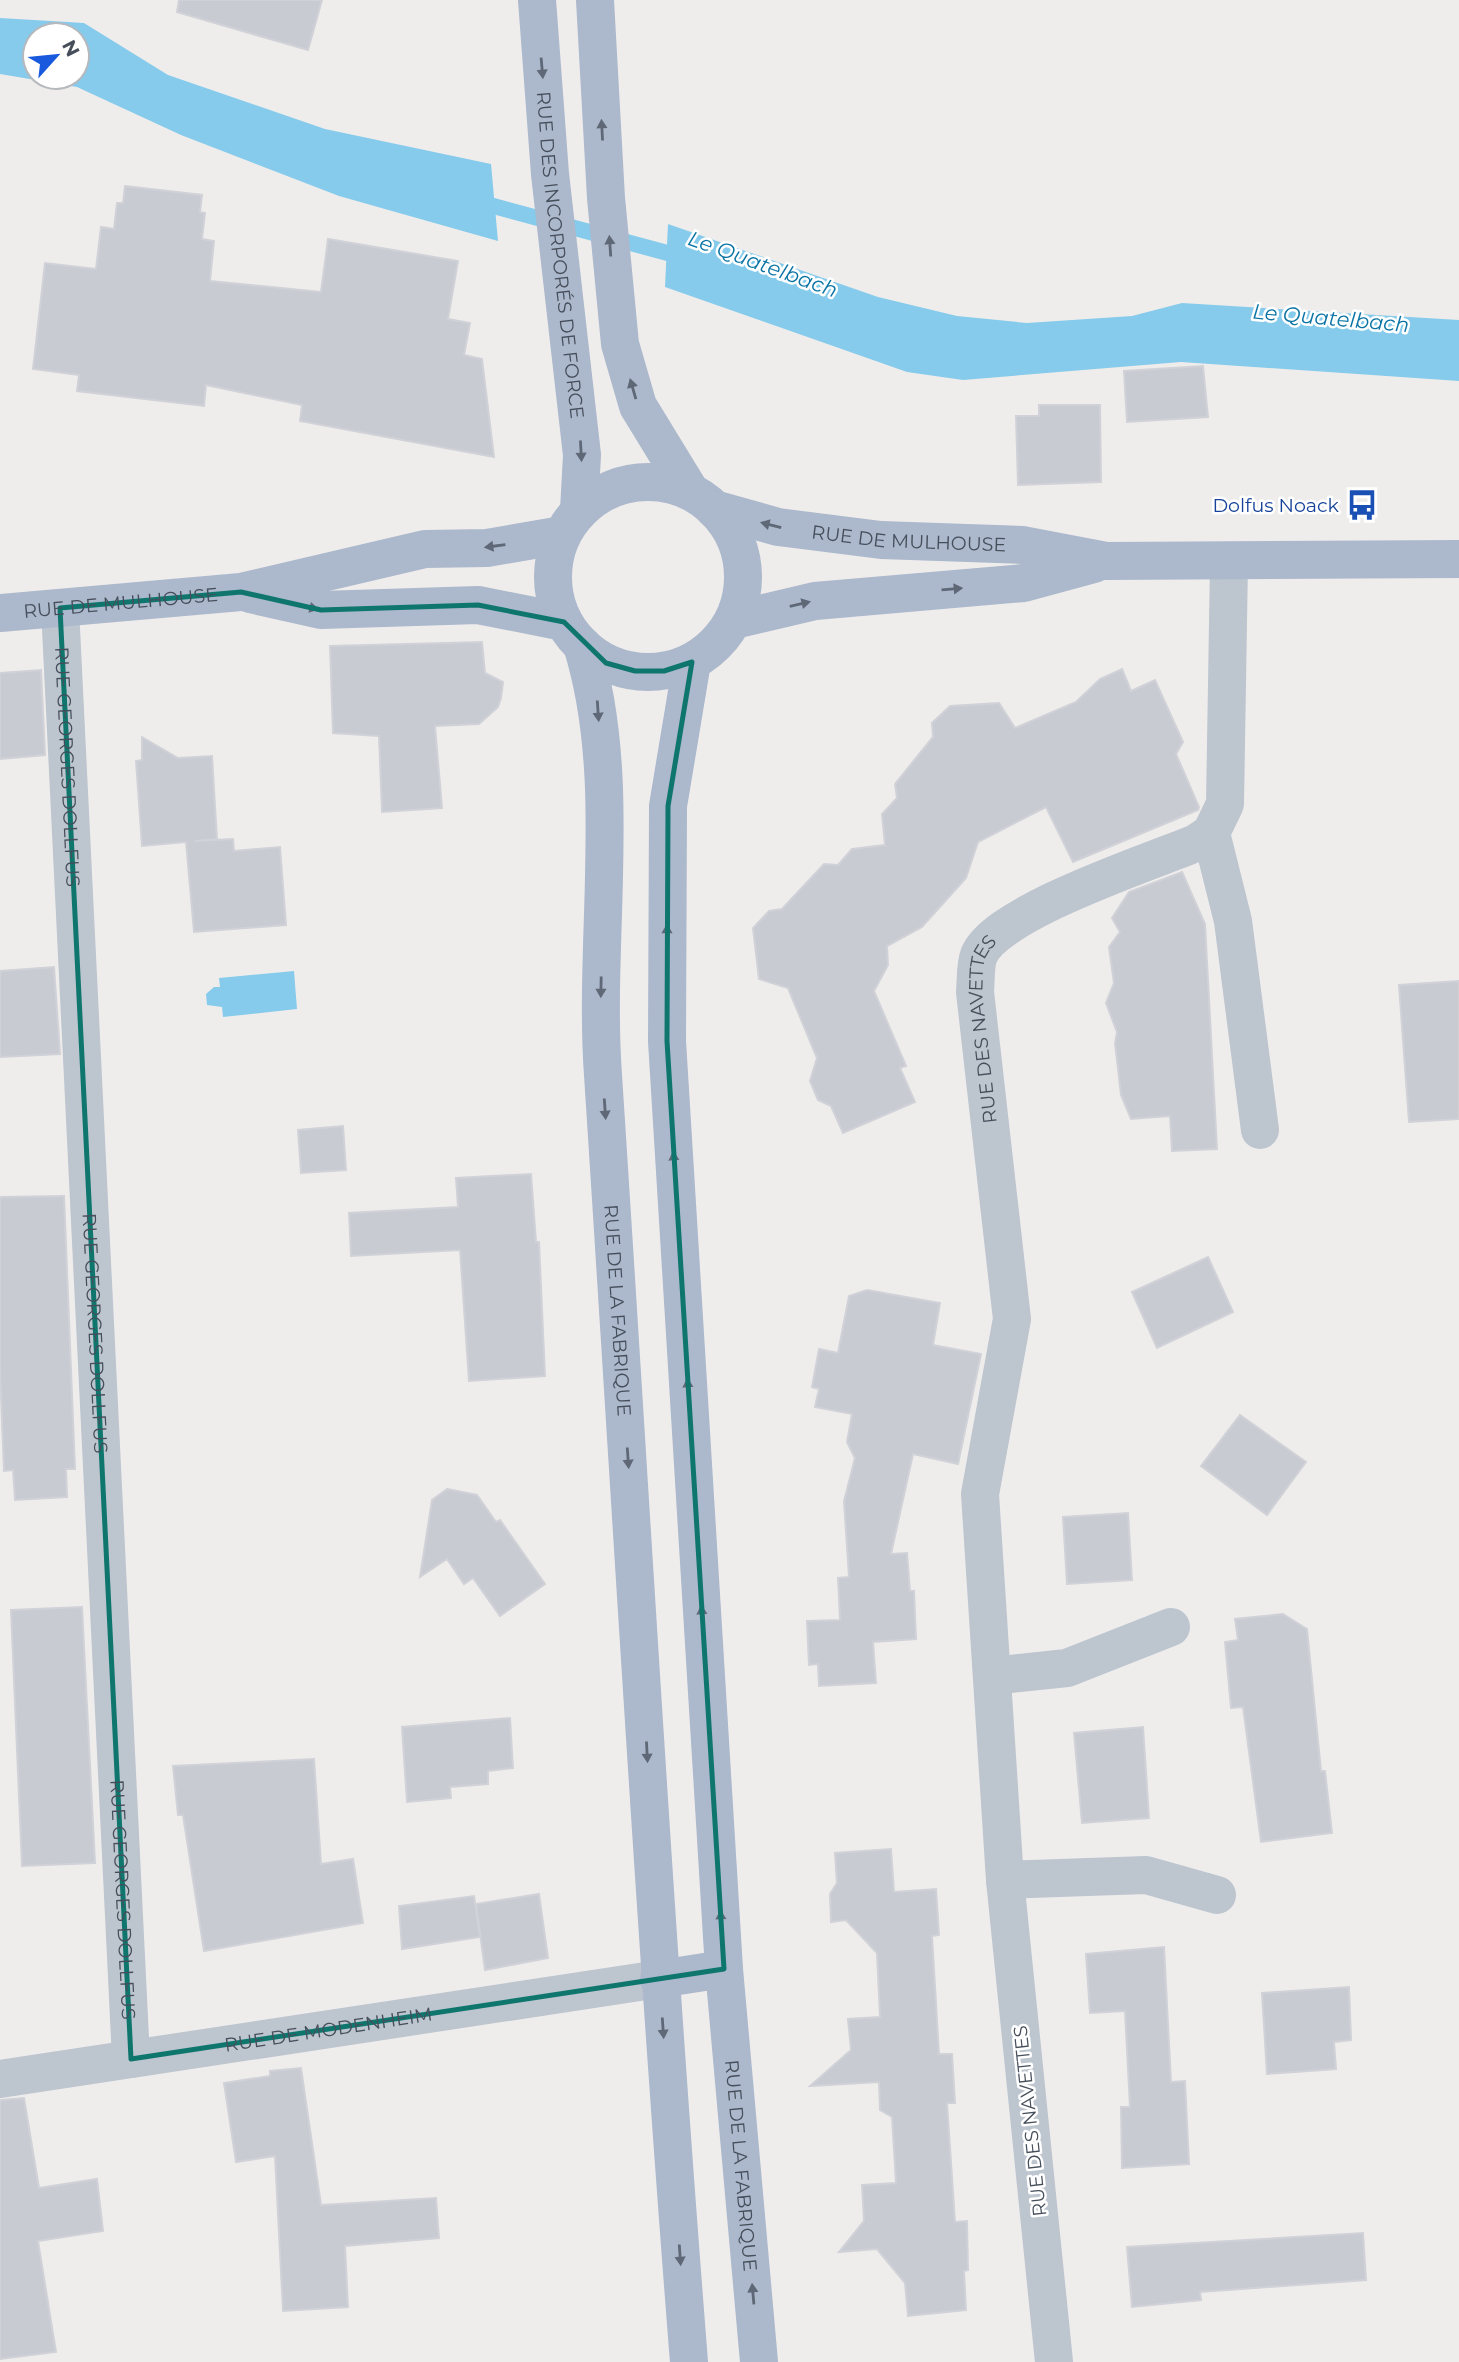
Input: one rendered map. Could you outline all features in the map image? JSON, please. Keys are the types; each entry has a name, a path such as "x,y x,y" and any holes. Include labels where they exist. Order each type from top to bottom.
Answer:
{"main road":[{"name":"RUE DES INCORPORÉS DE FORCE","path":"537,0 550,174 582,455 571,523"},
{"path":"595,0 606,198 613,294 620,344 638,406 702,500 732,533 742,561 742,591 734,620 717,644 692,662 664,671 635,671 606,663 573,633 554,593 554,563 571,523 604,492 632,483 662,482 702,500"},
{"name":"RUE DE MULHOUSE","path":"702,500 791,529 881,540 1021,545 1106,561 1229,563 1459,559"},
{"name":"RUE DE MULHOUSE","path":"0,613 241,592 425,549 486,548 571,523"},
{"name":"RUE DE MULHOUSE","path":"734,620 815,601 1024,583 1106,561"},
{"name":"RUE DE MULHOUSE","path":"241,592 321,610 478,605 573,633"},
{"name":"RUE DE LA FABRIQUE","path":"573,633 596,691 603,800 600,1041 643,1684 659,1979 688,2362"},
{"name":"RUE DE LA FABRIQUE","path":"692,662 668,806 667,1041 724,1969 759,2362"},
{"path":"659,1979 724,1969"}],"street":[{"path":"1229,563 1225,804 1211,833 1233,921 1260,1130"},
{"name":"RUE GEORGES DOLLFUS","path":"60,608 131,2059"},
{"name":"RUE DES NAVETTES","path":"1054,2362 1005,1880 980,1494 1012,1319 975,992 979,955 1000,929 1024,916 1196,843 1211,833"},
{"path":"992,1676 1067,1668 1171,1627"},
{"path":"1005,1880 1146,1875 1217,1895"},
{"name":"RUE DE MODENHEIM","path":"0,2079 659,1979"}],"highlighted area":[{"path":"241,592 321,610 478,605 564,622 606,663 635,671 664,671 692,662 668,806 667,1041 724,1969 131,2059 60,608"}],"water":[{"path":"0,18 50,21 21,21 21,78 0,74"},
{"path":"91,27 168,75 325,129 491,164 498,241 339,196 181,135 86,91 91,91"},
{"path":"668,224 878,297 957,316 1027,323 1132,316 1182,303 1459,320 1459,381 1181,362 963,380 907,372 665,287"},
{"path":"294,971 297,1009 223,1017 222,1007 207,1005 206,994 214,987 220,987 219,978"}],"building":[{"path":"179,0 322,0 308,50 177,12"},
{"path":"125,186 202,195 200,212 205,213 202,239 214,241 210,281 321,292 328,239 458,261 448,319 470,323 464,355 482,359 494,457 300,421 302,405 206,385 204,406 77,391 79,375 33,369 45,263 96,269 101,227 114,229 117,203 123,203"},
{"path":"1203,366 1208,417 1127,422 1124,371"},
{"path":"1039,405 1100,405 1101,482 1018,485 1016,416 1039,416"},
{"path":"482,642 485,673 503,682 501,698 498,707 479,724 435,726 442,808 382,812 379,736 333,733 330,646"},
{"path":"1122,669 1131,691 1155,680 1183,742 1176,754 1198,810 1073,862 1046,807 978,842 966,878 922,927 887,946 888,965 874,991 906,1066 900,1068 915,1102 843,1133 831,1106 818,1100 810,1081 817,1058 788,988 759,979 753,928 769,911 782,909 824,864 838,865 852,849 885,845 882,814 897,798 895,784 933,737 932,723 950,706 999,703 1015,728 1076,702 1100,679"},
{"path":"41,670 45,755 0,759 0,673"},
{"path":"142,737 178,758 212,756 217,839 195,841 233,839 234,851 280,847 286,925 194,932 186,842 142,846 136,761 142,760"},
{"path":"1182,872 1205,924 1217,1149 1172,1151 1170,1116 1131,1119 1121,1095 1115,1043 1117,1032 1106,1003 1114,983 1109,947 1120,932 1112,918 1129,892"},
{"path":"54,967 60,1054 0,1057 0,971"},
{"path":"1459,981 1459,1119 1409,1122 1399,985"},
{"path":"343,1126 346,1170 301,1173 298,1130"},
{"path":"531,1174 536,1242 539,1242 545,1376 469,1381 460,1250 351,1256 349,1213 458,1207 456,1178"},
{"path":"64,1196 75,1469 66,1469 67,1497 15,1500 13,1470 4,1471 0,1372 0,1197"},
{"path":"1208,1257 1233,1312 1157,1348 1132,1292"},
{"path":"867,1290 940,1303 933,1345 981,1354 958,1464 913,1454 891,1554 907,1553 910,1591 914,1591 916,1639 873,1642 876,1683 819,1686 818,1664 809,1665 807,1621 840,1620 838,1578 849,1577 844,1501 855,1458 847,1442 852,1414 815,1407 819,1389 812,1387 819,1349 838,1353 849,1296"},
{"path":"1240,1415 1306,1462 1267,1515 1201,1466"},
{"path":"447,1489 477,1495 496,1522 500,1520 545,1584 500,1616 473,1578 464,1584 447,1559 420,1577 432,1500"},
{"path":"1128,1513 1132,1580 1067,1584 1063,1517"},
{"path":"82,1607 95,1863 22,1866 11,1610"},
{"path":"1283,1614 1307,1629 1321,1771 1325,1771 1332,1833 1261,1842 1243,1707 1231,1708 1225,1642 1238,1640 1235,1619"},
{"path":"510,1718 513,1768 488,1771 488,1784 450,1787 451,1798 407,1802 402,1727"},
{"path":"1143,1727 1149,1818 1082,1823 1074,1733"},
{"path":"314,1759 321,1864 353,1859 363,1923 204,1951 183,1815 178,1815 173,1766"},
{"path":"891,1849 894,1892 936,1889 939,1935 932,1936 939,2054 952,2054 955,2103 947,2103 955,2222 967,2221 968,2270 964,2271 966,2310 908,2316 905,2283 877,2249 839,2252 864,2221 862,2185 896,2183 892,2117 880,2110 879,2082 810,2086 851,2050 848,2019 880,2017 877,1953 846,1920 831,1922 830,1894 837,1883 835,1853"},
{"path":"539,1894 548,1958 485,1970 476,1904"},
{"path":"474,1896 480,1937 402,1949 399,1906"},
{"path":"1164,1947 1171,2082 1185,2081 1189,2164 1122,2168 1121,2107 1130,2107 1125,2011 1090,2013 1086,1954"},
{"path":"1349,1987 1351,2040 1334,2042 1336,2069 1267,2074 1262,1993"},
{"path":"301,2068 321,2205 436,2198 439,2238 345,2246 348,2307 283,2311 275,2156 236,2162 224,2083 270,2076 270,2071"},
{"path":"24,2098 39,2188 97,2179 103,2231 38,2241 56,2352 0,2359 0,2100"},
{"path":"1363,2233 1366,2280 1200,2292 1201,2300 1132,2307 1127,2247"}],"waterway":[{"name":"Le Quatelbach","path":"475,201 686,258"}],"place":[{"name":"Dolfus Noack","path":"1362,505"}]}
